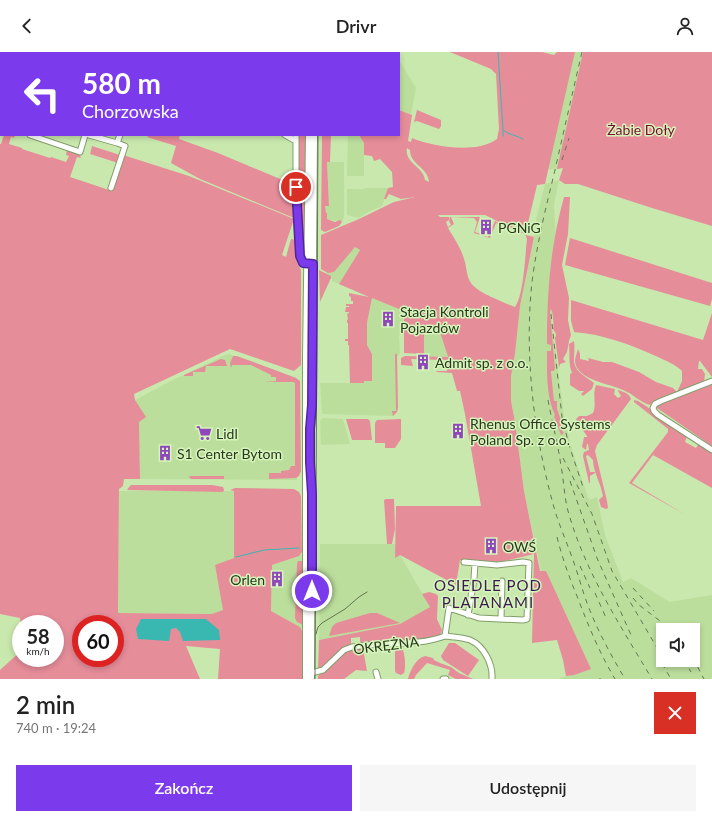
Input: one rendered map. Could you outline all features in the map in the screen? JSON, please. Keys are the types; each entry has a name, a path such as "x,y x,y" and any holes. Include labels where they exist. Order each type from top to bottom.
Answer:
{"main road":[{"path":"309,136 311,266 313,292 310,447 312,494 311,676"},
{"path":"306,679 306,358 308,298 311,266 314,136"}],"street":[{"path":"33,136 80,152 85,136"},
{"path":"92,136 125,146 111,188"},
{"path":"117,143 120,136"},
{"path":"296,138 296,187 300,256 302,262 311,266"},
{"path":"712,381 661,401 655,404 652,408 658,415 712,450"},
{"path":"445,636 450,608 482,619 527,619 529,563 523,562 497,565 464,562"},
{"path":"468,615 475,563"},
{"path":"501,619 502,581"},
{"name":"OKRĘŻNA","path":"311,676 323,670 344,650 352,647 418,642 445,636 466,639 478,645 492,670 492,679"},
{"path":"376,672 378,679"}],"shaded area":[{"path":"575,52 583,52 563,141 564,167 547,170"},
{"path":"400,62 416,88 411,114 400,110"},
{"path":"348,136 360,136 364,143 364,176 347,176"},
{"path":"327,162 344,162 344,217 342,222 327,219 325,206 329,206"},
{"path":"559,180 554,205 556,238 552,321 564,417 573,453 589,500 597,497 605,535 623,582 631,578 670,602 712,595 712,679 558,679 589,669 541,571 524,491 511,401 511,376 520,306 534,238 536,220 545,184"},
{"path":"388,188 382,206 359,218 347,215 347,189"},
{"path":"355,247 360,250 339,284 332,281 326,273"},
{"path":"372,298 404,310 404,335 399,335 400,353 397,357 397,412 393,416 322,414 320,383 364,383 372,353 367,345 367,323"},
{"path":"424,329 439,329 448,358 424,357"},
{"path":"229,354 297,378 297,480 140,479 139,422 135,400 169,382"},
{"path":"322,418 343,419 350,444 321,445 320,421"},
{"path":"119,491 234,491 234,558 215,565 224,610 212,614 118,613"},
{"path":"320,544 396,544 395,557 400,555 430,607 400,624 319,640"},
{"path":"301,554 303,561 303,625 301,631 300,627 271,611 272,565 297,557"}],"green space":[{"path":"450,52 542,52 554,55 557,52 575,52 545,184 537,185 525,232 513,229 485,215 438,215 440,217 449,217 449,220 446,222 448,227 451,225 449,221 451,217 454,224 448,228 461,251 468,277 474,287 485,294 515,307 522,284 527,239 525,234 509,228 534,237 520,306 511,376 511,401 524,491 540,571 546,571 591,669 566,676 557,640 532,643 534,554 496,563 460,560 456,585 400,555 395,558 396,506 481,506 460,391 457,391 452,373 436,371 447,371 446,360 411,359 413,366 401,365 401,358 405,356 448,357 439,329 424,329 424,354 404,353 404,311 372,298 367,323 367,345 372,354 372,381 364,381 364,383 350,383 349,345 348,341 345,341 345,339 348,339 347,314 349,312 345,312 346,307 349,306 346,306 346,304 353,304 349,293 369,297 339,284 360,250 355,247 334,272 328,273 321,269 321,235 394,202 415,197 401,199 389,194 386,199 384,199 388,188 393,187 392,172 380,159 374,161 372,156 364,155 364,143 360,136 400,136 400,110 412,115 408,141 411,142 412,138 431,144 455,148 467,148 488,144 497,139 499,129 496,74 491,69","holes":["407,148 410,150 413,159 426,173 429,182 425,180 421,172 408,158"]},
{"name":"Żabie Doły","path":"583,52 712,52 712,226 578,184 565,184 559,180 563,168 557,169"},
{"path":"417,110 441,120 441,126 439,129 417,121 414,122"},
{"path":"4,136 15,136 14,138 11,137 9,144 66,162 69,156 66,155 67,149 79,153 81,158 77,157 70,177 112,191 123,155 189,176 294,219 282,255 286,257 291,239 296,240 297,262 301,270 301,365 294,371 230,349 134,394 135,400 146,417 139,422 140,479 124,479 123,486 119,489 118,613 212,614 223,610 215,565 234,558 234,491 230,490 235,488 294,489 299,492 301,496 302,552 299,556 272,565 271,611 300,627 302,631 302,679 218,679 220,649 186,646 200,679 0,679 0,670 12,659 12,667 64,667 64,615 12,615 12,616 0,614 0,144"},
{"path":"180,136 179,139 218,153 292,184 294,218 200,179 171,163 176,146 147,137"},
{"path":"298,136 306,136 306,256 302,252"},
{"path":"322,136 331,136 330,162 327,162 329,206 325,206 327,219 335,222 340,220 342,222 339,226 325,232 321,230"},
{"path":"92,146 120,155 118,163 90,154"},
{"path":"564,197 570,197 568,234 562,265 569,298 568,320 571,335 567,352 563,359 566,362 560,364 559,368 555,338 556,334 553,329 551,309 550,312 555,368 554,371 551,372 554,401 557,401 557,409 563,426 561,429 564,433 561,435 550,400 547,375 547,351 551,351 551,345 547,344 547,325 552,252"},
{"path":"451,217 480,217 475,232 488,237 495,221 505,226 496,223 490,238 474,233 477,222 474,218"},
{"path":"570,238 712,283 712,299 710,306 565,265"},
{"path":"319,270 331,276 320,302"},
{"path":"571,300 703,340 712,313 712,377 699,361 698,369 702,369 705,374 704,382 654,401 650,405 623,390 587,377 581,373 575,361 578,349 580,359 589,361 588,358 603,362 612,362 639,372 656,382 673,388 677,392 682,381 682,371 667,361 627,344 596,335 574,332 571,321"},
{"path":"574,341 574,360 576,368 581,374 594,383 592,389 583,396 581,394 584,391 579,391 570,385 570,374 572,373 569,344"},
{"path":"395,354 397,354 398,408 397,412 393,416 392,411 396,411"},
{"path":"233,356 237,356 296,378 300,381 301,471 299,476 296,478 269,479 269,473 281,473 281,471 289,470 291,466 295,466 295,383 265,382 276,381 276,377 271,377 271,375 251,365 232,365 231,368 230,363"},
{"path":"221,359 225,360 227,366 206,366 205,372 193,372 193,376 184,376 184,375"},
{"path":"712,382 712,446 657,408 658,405"},
{"path":"596,385 615,389 614,394 618,398 621,396 618,390 624,392 628,394 631,399 597,445 595,451 607,501 608,508 606,509 601,507 599,500 603,496 602,491 594,469 593,460 588,455 586,456 590,472 595,472 590,476 589,483 583,456 584,452 589,450 588,444 586,450 582,447 584,437 587,436 582,429 581,422 577,421 576,419 579,416 587,416 593,413 595,406 594,392"},
{"path":"634,400 646,406 687,436 685,442 696,448 699,443 712,452 712,488 653,455 632,483 686,515 629,483 668,432 668,429 634,402"},
{"path":"346,419 368,419 370,421 372,440 352,440"},
{"path":"401,419 401,439 395,448 385,448 385,443 375,443 375,423 377,420"},
{"path":"224,476 224,479 191,479 189,477"},
{"path":"131,485 212,485 223,487 224,490 223,492 127,490"},
{"path":"394,499 395,529 392,544 387,544 384,500"},
{"path":"298,561 303,561 303,625 297,622 295,618"},
{"path":"429,592 438,596 437,619 442,630 440,636 360,645 360,637 351,638 351,646 318,670 319,640 400,624 430,607 422,594"},
{"path":"370,613 377,613 400,623 329,636 332,627 336,623"},
{"path":"449,643 455,643 479,660 468,676 443,660 441,656"},
{"path":"365,648 364,654 367,671 356,670 344,679 318,679 318,676 343,654 351,650"},
{"path":"399,648 403,650 405,662 404,673 401,675 395,671 395,652"},
{"path":"425,656 433,658 434,660 473,679 456,679 448,675 450,670 427,663 414,679 408,679 416,662"}],"water":[{"path":"141,619 206,619 219,630 220,640 183,641 180,632 176,628 171,629 169,641 138,639 136,629"}],"waterway":[{"path":"498,52 503,130 523,139"},
{"path":"503,131 503,136"},
{"path":"236,557 264,550 299,548"}],"tram line":[{"path":"315,679 318,136"},
{"path":"316,634 318,627 322,623 345,609 367,592"}],"railway":[{"path":"582,52 542,225 534,268 530,311 530,368 536,426 541,455 555,511 595,623 625,679"},
{"path":"562,160 569,138"},
{"path":"551,314 562,417 569,445 584,490"},
{"path":"548,400 560,458 568,511 575,534 604,598 652,679"},
{"path":"563,458 592,514 612,571 656,646"},
{"path":"570,481 597,558 631,635"},
{"path":"557,537 568,574 585,617 599,649 615,679"},
{"path":"580,566 590,588"},
{"path":"633,588 654,611"},
{"path":"595,593 607,620"},
{"path":"633,598 639,605 663,623"},
{"path":"664,667 671,679"},
{"path":"688,667 691,672"},
{"path":"698,667 704,679"}],"place":[{"name":"PGNiG","path":"486,227"},
{"name":"Stacja Kontroli Pojazdów","path":"388,319"},
{"name":"Admit sp. z o.o.","path":"423,362"},
{"name":"Rhenus Office Systems Poland Sp. z o.o.","path":"458,431"},
{"name":"Lidl","path":"204,433"},
{"name":"S1 Center Bytom","path":"165,453"},
{"name":"OWŚ","path":"491,546"},
{"name":"Orlen","path":"277,579"}],"district":[{"name":"OSIEDLE POD PLATANAMI","path":"488,594"}],"route":[{"path":"296,187 300,256 303,263 313,264 312,405 310,429 312,591"}]}
